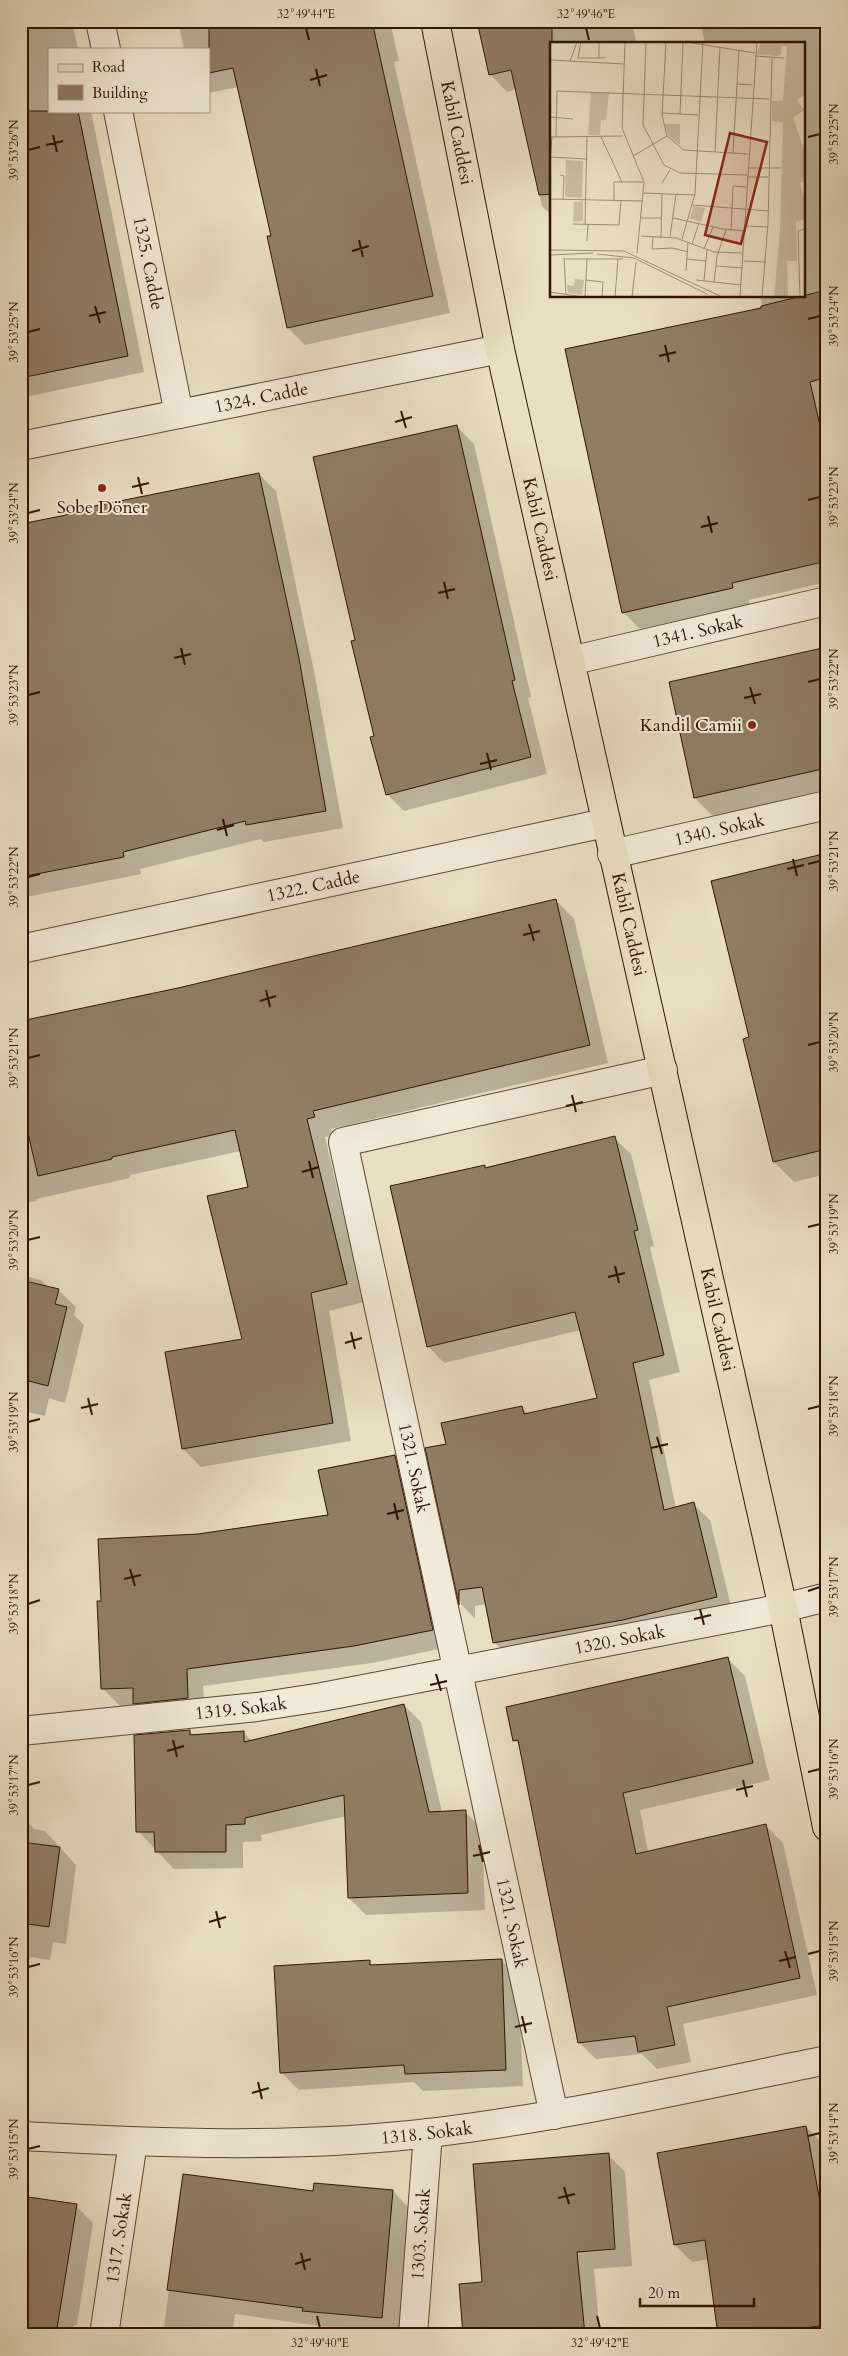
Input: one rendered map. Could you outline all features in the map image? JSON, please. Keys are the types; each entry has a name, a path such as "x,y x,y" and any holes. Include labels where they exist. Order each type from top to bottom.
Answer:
{"main road":[{"name":"Kabil Caddesi","path":"434,21 500,349 612,854 663,1070 782,1608 827,1827"}],"street":[{"path":"100,21 106,48"},
{"name":"1325. Cadde","path":"118,112 179,414"},
{"name":"1324. Cadde","path":"21,446 500,349"},
{"name":"1341. Sokak","path":"570,661 827,601"},
{"name":"1340. Sokak","path":"612,854 827,805"},
{"name":"1322. Cadde","path":"21,949 605,823"},
{"name":"1321. Sokak","path":"554,2115 343,1142 663,1070"},
{"name":"1320. Sokak","path":"458,1672 782,1608 827,1597"},
{"name":"1319. Sokak","path":"21,1731 256,1707 458,1672"},
{"name":"1318. Sokak","path":"21,2136 206,2144 280,2142 428,2133 554,2115 827,2060"},
{"name":"1303. Sokak","path":"413,2335 428,2133"},
{"name":"1317. Sokak","path":"104,2335 133,2142"}],"building":[{"path":"209,21 372,21 433,296 287,328 267,236 271,236 233,68 210,73"},
{"path":"477,21 552,21 552,42 550,42 550,194 539,195 511,70 489,75"},
{"path":"21,111 78,112 128,356 21,378"},
{"path":"827,290 827,377 810,382 827,456 827,561 732,583 733,588 622,613 565,349 761,308 761,306 794,298 806,298 806,295"},
{"path":"457,425 515,680 512,681 531,757 386,795 370,737 374,736 351,641 355,640 313,457"},
{"path":"259,473 298,653 326,811 246,825 245,821 123,852 124,857 21,877 21,524 76,513 75,510"},
{"name":"Kandil Camii","path":"827,647 827,768 694,798 669,682"},
{"path":"827,853 827,1149 773,1162 743,1039 749,1037 711,881"},
{"path":"556,899 590,1045 313,1111 315,1117 307,1119 347,1284 311,1293 333,1423 182,1449 165,1352 242,1339 207,1196 248,1187 235,1130 112,1157 112,1159 38,1176 21,1103 21,1021 178,988"},
{"path":"615,1136 638,1230 634,1231 664,1355 633,1363 664,1510 694,1502 717,1597 623,1620 493,1643 482,1587 459,1590 459,1605 425,1448 446,1444 441,1423 522,1406 524,1414 597,1398 575,1312 427,1347 390,1186 485,1165 485,1168"},
{"path":"21,1280 59,1289 55,1304 67,1307 48,1386 21,1379"},
{"path":"395,1455 433,1630 354,1646 187,1669 188,1698 133,1704 133,1688 101,1689 97,1601 101,1601 98,1539 198,1534 328,1515 318,1470"},
{"path":"728,1657 753,1763 623,1793 636,1854 766,1824 800,1978 667,2007 675,2045 638,2052 635,2036 578,2043 518,1740 513,1741 506,1707"},
{"path":"404,1704 429,1812 466,1810 468,1893 348,1898 344,1795 245,1818 245,1824 226,1825 226,1852 155,1852 154,1832 136,1832 134,1735 190,1730 190,1735 244,1731 244,1742"},
{"path":"21,1842 60,1847 49,1927 21,1923"},
{"path":"502,1959 506,2070 405,2074 404,2065 280,2073 274,1966 370,1960 370,1965"},
{"path":"806,2126 827,2240 827,2325 753,2335 718,2335 705,2240 674,2245 657,2153"},
{"path":"609,2153 615,2249 577,2252 585,2335 463,2335 459,2284 482,2282 473,2164"},
{"path":"183,2174 313,2191 314,2183 393,2190 382,2318 302,2311 303,2308 167,2290"},
{"path":"21,2196 77,2204 56,2335 21,2335"}],"place":[{"name":"Sobe Döner","path":"102,488"},
{"name":"Kandil Camii","path":"752,725"}]}
